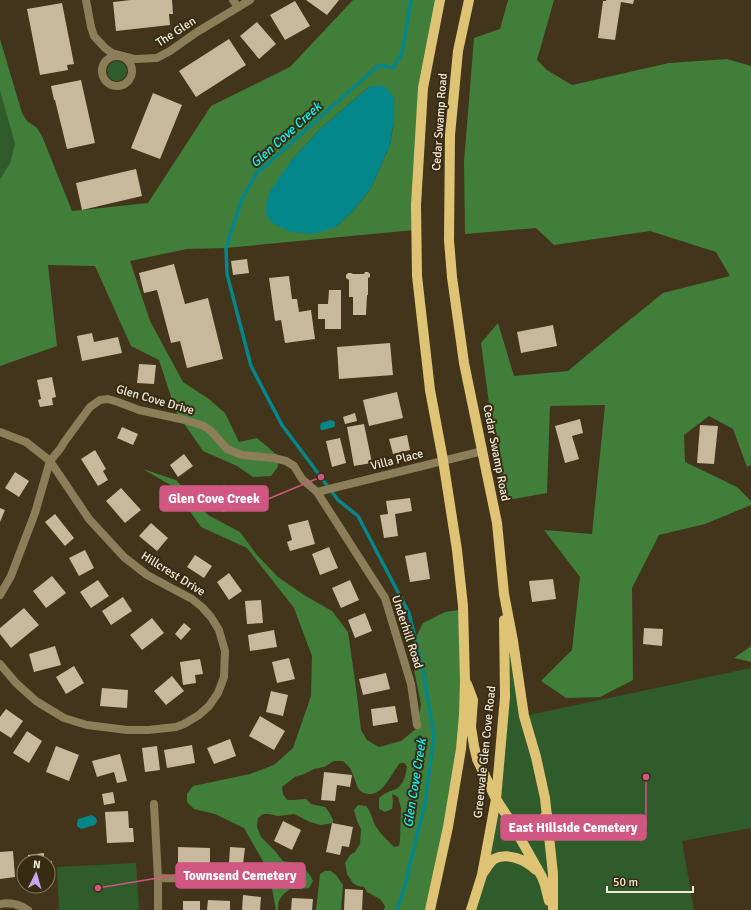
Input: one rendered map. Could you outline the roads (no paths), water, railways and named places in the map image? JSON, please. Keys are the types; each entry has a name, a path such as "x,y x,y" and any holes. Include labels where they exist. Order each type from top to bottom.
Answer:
{"main road":[{"name":"Cedar Swamp Road","path":"440,0 423,88 416,205 417,282 430,390 458,550 463,606 465,681 473,700 471,727 477,758 496,799 511,822 542,877 552,910"},
{"name":"Cedar Swamp Road","path":"469,0 458,51 450,135 449,240 452,277 464,363 497,523 504,594 513,641 524,716 536,756 545,798 553,874 552,910"},
{"name":"Greenvale Glen Cove Road","path":"471,910 482,875 496,799 505,697 504,594"},
{"name":"Greenvale Glen Cove Road","path":"430,910 448,827 461,749 465,681"},
{"path":"511,822 524,827 532,826 541,821 547,814"},
{"path":"482,875 489,864 495,859 510,857 518,858 526,862 542,877"}],"street":[{"name":"The Glen","path":"86,0 94,36 112,53 135,58 157,58 170,51 236,3 250,0"},
{"name":"Glen Cove Drive","path":"50,461 90,407 100,400 108,399 139,410 185,420 204,426 211,431 227,449 242,456 274,458 286,461 294,466 302,479 319,492"},
{"path":"0,432 26,442 50,461 35,513 11,576 0,595"},
{"name":"Villa Place","path":"319,492 483,451"},
{"name":"Hillcrest Drive","path":"0,664 16,683 36,701 64,718 87,725 127,730 148,730 184,724 199,715 209,706 218,693 224,676 225,651 219,630 211,617 192,599 147,575 124,557 89,519 50,461"},
{"name":"Underhill Road","path":"319,492 385,598 411,684 417,725"},
{"path":"154,804 158,878 158,910"},
{"path":"158,878 234,879"},
{"path":"0,904 16,904 28,910"}],"water":[{"path":"380,85 389,90 394,98 394,120 390,145 371,188 353,211 336,227 313,234 291,232 272,223 266,214 266,204 270,191 291,161 320,129 369,87"},
{"path":"331,420 335,422 334,427 321,430 321,423"},
{"path":"92,815 97,821 95,825 81,829 77,826 78,819"}],"waterway":[{"name":"Glen Cove Creek","path":"397,910 404,889 425,803 434,736 423,671 409,613 358,516 338,500 282,425 251,366 227,274 226,248 242,199 256,174 379,65 393,68 402,53 411,0"}],"place":[{"name":"Glen Cove Creek","path":"321,477"},
{"name":"East Hillside Cemetery","path":"646,777"},
{"name":"Townsend Cemetery","path":"98,888"}]}
